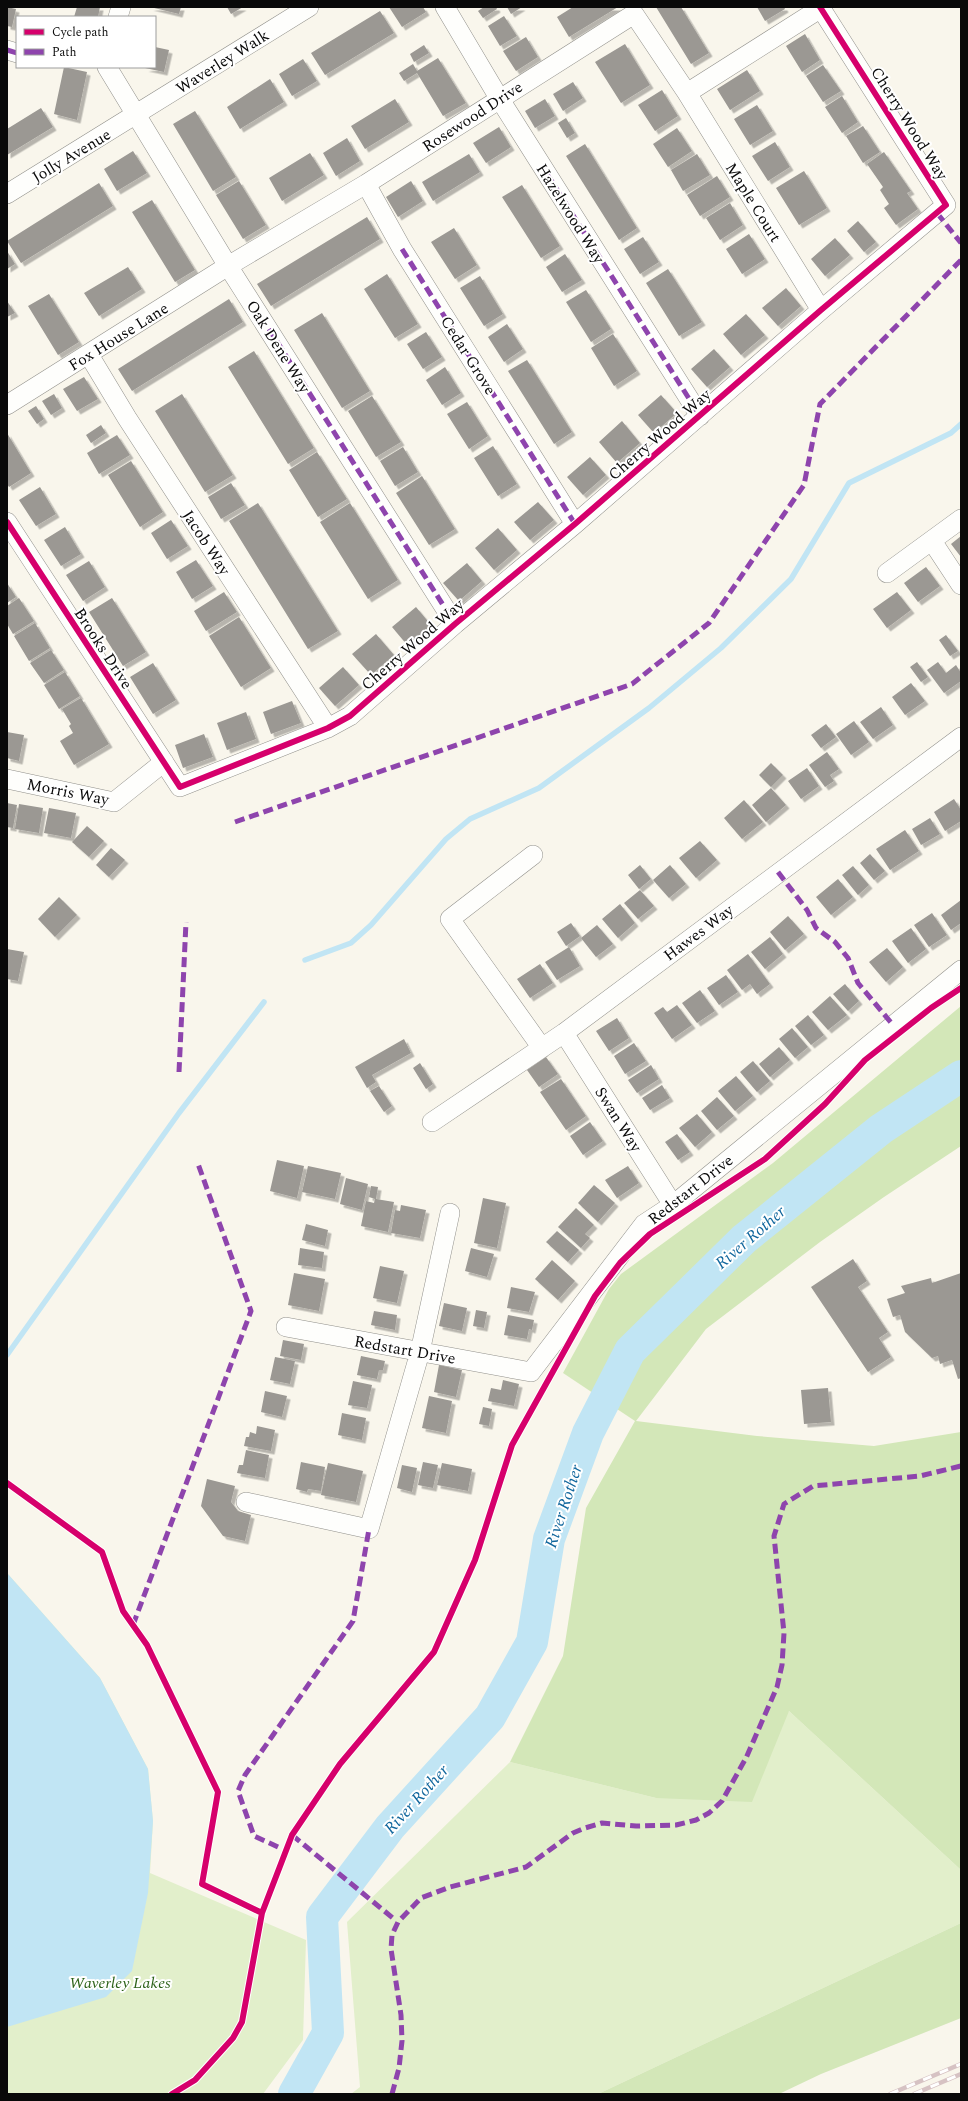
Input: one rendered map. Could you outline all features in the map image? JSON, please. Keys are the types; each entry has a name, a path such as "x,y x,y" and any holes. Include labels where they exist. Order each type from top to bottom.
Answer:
{"street":[{"name":"Waverley Walk","path":"135,116 309,7"},
{"name":"Hazelwood Way","path":"445,7 499,98 700,416"},
{"path":"687,93 820,7"},
{"name":"Cherry Wood Way","path":"180,788 328,728 350,716 454,624 575,524 821,310 946,205 820,7"},
{"name":"Rosewood Drive","path":"228,266 366,184 499,98 634,14 687,93"},
{"name":"Oak Dene Way","path":"108,68 135,116 228,266 454,624"},
{"name":"Maple Court","path":"687,93 821,310"},
{"name":"Jolly Avenue","path":"7,194 135,116"},
{"name":"Cedar Grove","path":"366,184 402,249 575,524"},
{"name":"Fox House Lane","path":"7,405 228,266"},
{"name":"Jacob Way","path":"88,355 127,418 328,728"},
{"path":"887,573 932,542 961,518"},
{"name":"Brooks Drive","path":"7,522 180,788"},
{"path":"932,542 961,585"},
{"name":"Hawes Way","path":"432,1122 564,1033 961,736"},
{"name":"Morris Way","path":"7,779 114,802 164,762"},
{"path":"533,855 450,919 542,1048"},
{"name":"Redstart Drive","path":"286,1328 531,1372 644,1224 673,1205 961,970"},
{"name":"Swan Way","path":"564,1033 673,1205"},
{"path":"246,1502 370,1529 420,1352 450,1213"}],"green space":[{"path":"961,1006 961,1146 820,1242 706,1329 636,1421 757,1436 874,1446 961,1432 961,1870 789,1711 752,1802 656,1798 510,1762 563,1656 586,1508 635,1421 563,1373 609,1289 621,1274 773,1163"},
{"name":"Waverley Lakes","path":"7,1573 100,1678 148,1769 153,1821 150,1873 306,1940 303,2040 263,2094 7,2094"},
{"path":"789,1711 961,1870 961,1923 598,2094 351,2094 360,2087 347,1922 510,1762 656,1798"},
{"path":"961,1923 961,2018 821,2074 779,2094 598,2094"}],"water":[{"path":"7,1573 100,1678 148,1769 153,1821 148,1893 132,1971 106,1997 7,2027"}],"building":[{"path":"7,7 16,9 12,27 7,26"},
{"path":"77,7 100,7 98,16 74,16"},
{"path":"150,7 181,7 179,14"},
{"path":"227,7 243,7 231,14"},
{"path":"389,7 423,7 426,12 402,27"},
{"path":"484,7 496,7 497,9 483,18 478,11"},
{"path":"507,7 522,7 511,14"},
{"path":"573,7 618,7 569,37 557,17"},
{"path":"656,7 681,7 709,53 691,64"},
{"path":"757,7 784,7 785,9 765,21"},
{"path":"380,11 394,33 325,75 311,53"},
{"path":"504,16 517,36 500,46 488,26"},
{"path":"805,34 820,60 802,72 786,46"},
{"path":"526,37 538,57 516,71 503,51"},
{"path":"625,44 650,85 621,103 595,62"},
{"path":"424,45 429,53 414,62 410,54"},
{"path":"156,47 169,50 164,72 145,68 156,68"},
{"path":"438,58 466,103 443,116 417,73 404,81 399,73 413,64 417,71"},
{"path":"303,59 317,81 292,96 279,74"},
{"path":"823,65 841,91 823,102 806,76"},
{"path":"64,68 87,72 77,120 54,114"},
{"path":"747,70 760,91 730,110 717,89"},
{"path":"270,79 284,102 240,129 227,107"},
{"path":"573,82 583,98 563,111 553,94"},
{"path":"662,90 678,116 655,131 638,105"},
{"path":"842,96 858,122 842,133 825,107"},
{"path":"395,99 409,122 365,149 351,126"},
{"path":"545,99 555,116 535,128 525,111"},
{"path":"757,105 773,131 750,145 734,119"},
{"path":"41,108 53,127 7,155 7,129"},
{"path":"195,111 236,177 213,191 173,124"},
{"path":"566,118 575,133 567,138 558,123"},
{"path":"863,126 880,152 863,163 846,136"},
{"path":"499,127 511,147 486,163 473,143"},
{"path":"677,128 692,151 668,167 653,144"},
{"path":"347,138 360,161 336,176 323,153"},
{"path":"775,142 790,167 768,181 752,156"},
{"path":"585,144 637,228 619,240 566,156"},
{"path":"133,151 147,173 117,191 104,169"},
{"path":"884,152 911,191 907,193 918,209 896,225 884,208 889,204 880,190 883,187 867,164"},
{"path":"310,153 324,175 282,201 269,178"},
{"path":"469,154 480,172 433,201 422,182"},
{"path":"697,154 710,175 683,191 671,170"},
{"path":"804,171 827,208 799,225 776,188"},
{"path":"717,176 730,197 700,216 687,195"},
{"path":"239,181 266,225 243,239 216,195"},
{"path":"411,181 423,201 398,217 386,197"},
{"path":"99,183 113,206 21,263 7,241"},
{"path":"522,185 560,246 541,258 502,197"},
{"path":"152,200 195,270 175,282 132,212"},
{"path":"730,203 743,225 720,240 706,218"},
{"path":"367,217 380,239 271,306 257,284"},
{"path":"858,221 876,242 864,252 847,231"},
{"path":"454,228 477,265 455,279 431,242"},
{"path":"749,234 765,259 742,274 726,249"},
{"path":"643,237 659,262 640,274 624,249"},
{"path":"835,238 850,255 825,276 811,259"},
{"path":"7,251 15,264 7,269"},
{"path":"565,254 582,280 562,292 546,267"},
{"path":"128,267 142,289 99,316 84,293"},
{"path":"668,269 702,322 679,336 646,283"},
{"path":"387,274 418,324 395,338 364,289"},
{"path":"480,276 503,314 484,326 460,288"},
{"path":"786,288 801,306 778,326 762,308"},
{"path":"586,290 611,329 591,342 566,302"},
{"path":"49,294 79,342 58,355 28,306"},
{"path":"229,299 243,322 132,391 118,369"},
{"path":"7,301 15,313 7,317"},
{"path":"322,313 370,391 342,408 294,330"},
{"path":"746,314 765,335 741,355 723,334"},
{"path":"507,324 523,349 504,362 488,337"},
{"path":"426,332 442,357 423,369 407,344"},
{"path":"613,334 637,371 614,386 591,348"},
{"path":"714,349 730,367 707,387 691,369"},
{"path":"254,351 314,448 288,464 228,367"},
{"path":"527,360 572,432 554,444 508,371"},
{"path":"445,367 461,393 442,405 426,380"},
{"path":"84,377 98,399 77,411 63,389"},
{"path":"54,394 62,408 51,415 42,401"},
{"path":"182,394 233,475 205,492 155,411"},
{"path":"661,395 677,413 654,433 638,415"},
{"path":"372,396 401,442 376,457 348,411"},
{"path":"467,402 488,436 469,449 447,414"},
{"path":"36,406 44,419 37,424 28,411"},
{"path":"622,421 640,443 617,463 599,442"},
{"path":"101,425 106,433 91,443 86,435"},
{"path":"7,433 31,473 9,487 7,484"},
{"path":"117,435 130,455 99,474 87,453"},
{"path":"493,446 517,484 498,496 474,458"},
{"path":"403,447 418,472 395,486 380,461"},
{"path":"317,452 347,499 318,517 289,470"},
{"path":"590,457 606,475 583,495 567,477"},
{"path":"131,461 163,512 140,527 108,475"},
{"path":"422,476 455,529 429,545 396,493"},
{"path":"231,483 245,505 221,519 208,497"},
{"path":"40,487 56,514 36,526 19,500"},
{"path":"538,502 554,520 530,540 514,522"},
{"path":"258,503 338,631 308,649 229,521"},
{"path":"350,503 398,580 368,599 320,522"},
{"path":"171,520 188,546 167,559 151,533"},
{"path":"65,527 81,554 61,566 44,540"},
{"path":"498,528 517,550 494,570 475,548"},
{"path":"961,536 961,557 951,544"},
{"path":"196,560 213,586 192,599 176,572"},
{"path":"89,561 105,587 83,601 66,575"},
{"path":"467,563 482,581 459,601 443,583"},
{"path":"926,567 940,586 918,602 904,583"},
{"path":"7,583 16,597 7,603"},
{"path":"224,592 237,612 206,631 194,611"},
{"path":"897,592 911,610 887,628 873,609"},
{"path":"19,598 34,621 13,634 7,624 7,606"},
{"path":"112,598 146,652 123,666 89,612"},
{"path":"416,607 431,625 408,646 392,627"},
{"path":"239,617 271,668 241,687 209,636"},
{"path":"35,623 50,648 29,661 14,636"},
{"path":"376,634 394,655 371,675 352,654"},
{"path":"946,635 958,651 950,656 939,640"},
{"path":"51,650 64,670 44,683 30,663"},
{"path":"917,662 928,677 921,682 910,667"},
{"path":"938,662 946,673 956,665 961,673 961,681 944,693 927,670"},
{"path":"153,663 176,700 153,714 130,677"},
{"path":"343,667 359,685 335,706 319,688"},
{"path":"65,672 80,696 59,709 44,685"},
{"path":"911,683 925,701 905,715 892,697"},
{"path":"81,698 109,744 74,765 60,741 73,733 69,726 71,724 62,709"},
{"path":"292,701 301,723 271,734 263,712"},
{"path":"881,707 893,725 873,739 860,722"},
{"path":"246,712 256,739 227,750 217,723"},
{"path":"854,721 869,742 851,755 836,734"},
{"path":"826,724 836,737 821,748 811,735"},
{"path":"7,732 24,735 19,761 7,758"},
{"path":"204,734 213,757 183,768 175,745"},
{"path":"827,752 839,769 830,775 834,781 825,787 809,765"},
{"path":"771,763 783,775 771,787 759,775"},
{"path":"807,768 819,786 801,799 788,781"},
{"path":"771,788 786,805 766,822 752,805"},
{"path":"954,799 961,810 961,821 945,831 934,812"},
{"path":"744,800 763,822 742,839 724,818"},
{"path":"7,803 17,805 13,828 7,827"},
{"path":"19,804 43,808 39,833 15,829"},
{"path":"49,808 76,813 71,838 44,833"},
{"path":"930,818 940,834 921,845 912,829"},
{"path":"87,826 104,841 89,857 72,842"},
{"path":"905,830 919,851 890,870 876,849"},
{"path":"700,841 717,860 696,878 679,858"},
{"path":"111,848 125,860 109,877 96,865"},
{"path":"870,854 885,871 874,880 860,863"},
{"path":"640,865 651,879 639,889 628,875"},
{"path":"670,865 686,884 669,898 653,880"},
{"path":"853,866 869,885 858,895 842,875"},
{"path":"838,879 853,897 831,915 816,897"},
{"path":"640,890 654,906 638,919 624,903"},
{"path":"59,897 77,915 55,937 38,919"},
{"path":"961,900 961,923 951,930 941,915"},
{"path":"620,904 635,923 618,938 602,919"},
{"path":"932,913 947,935 929,947 914,925"},
{"path":"788,916 804,934 785,950 770,932"},
{"path":"571,923 580,936 566,946 557,932"},
{"path":"597,925 613,944 596,957 581,938"},
{"path":"911,928 926,949 908,963 892,941"},
{"path":"770,937 783,954 765,969 751,952"},
{"path":"569,947 580,966 557,980 545,962"},
{"path":"887,948 903,967 886,982 869,962"},
{"path":"7,949 24,952 18,981 7,979"},
{"path":"748,954 770,984 757,994 750,984 742,990 727,970"},
{"path":"540,964 553,983 530,998 517,979"},
{"path":"726,975 738,992 719,1005 707,988"},
{"path":"845,984 859,1001 848,1011 833,994"},
{"path":"700,990 715,1011 697,1023 682,1003"},
{"path":"830,996 847,1015 828,1030 812,1012"},
{"path":"677,1005 692,1025 672,1039 654,1013 663,1007 667,1012"},
{"path":"808,1015 824,1035 811,1045 795,1026"},
{"path":"617,1018 629,1038 609,1051 596,1031"},
{"path":"792,1028 808,1047 795,1058 779,1039"},
{"path":"404,1039 411,1053 372,1075 376,1082 367,1088 355,1067"},
{"path":"634,1043 646,1061 625,1074 614,1056"},
{"path":"779,1047 790,1060 770,1077 759,1064"},
{"path":"546,1057 558,1074 539,1087 527,1070"},
{"path":"753,1061 770,1081 757,1092 740,1072"},
{"path":"420,1063 433,1084 426,1089 413,1068"},
{"path":"651,1065 659,1079 637,1093 628,1080"},
{"path":"736,1076 753,1096 735,1111 718,1091"},
{"path":"561,1079 586,1116 566,1130 540,1092"},
{"path":"662,1085 670,1098 650,1110 642,1098"},
{"path":"379,1086 392,1106 384,1112 370,1091"},
{"path":"717,1097 734,1116 717,1130 701,1111"},
{"path":"697,1114 712,1132 695,1147 679,1128"},
{"path":"590,1122 603,1141 583,1155 570,1136"},
{"path":"677,1134 690,1152 678,1160 665,1142"},
{"path":"277,1160 304,1166 297,1198 270,1191"},
{"path":"308,1166 341,1173 335,1199 302,1192"},
{"path":"628,1166 639,1183 617,1198 605,1180"},
{"path":"346,1178 368,1184 362,1210 340,1204"},
{"path":"594,1185 615,1203 598,1222 578,1203"},
{"path":"371,1186 378,1187 376,1199 394,1202 388,1232 361,1226 366,1201 374,1203 375,1199 369,1197"},
{"path":"483,1198 506,1203 497,1248 474,1243"},
{"path":"401,1205 426,1210 420,1238 391,1233 395,1210 400,1211"},
{"path":"576,1208 594,1225 585,1234 590,1238 581,1248 558,1227"},
{"path":"306,1224 328,1230 325,1246 302,1240"},
{"path":"557,1231 579,1250 568,1262 546,1242"},
{"path":"300,1248 324,1252 322,1268 298,1265"},
{"path":"471,1248 494,1254 487,1277 465,1271"},
{"path":"853,1259 867,1281 858,1287 888,1332 879,1338 891,1357 868,1372 811,1287"},
{"path":"552,1260 575,1281 558,1300 535,1279"},
{"path":"380,1266 404,1271 397,1303 373,1298"},
{"path":"294,1273 325,1279 319,1311 288,1305"},
{"path":"961,1273 961,1378 958,1379 952,1360 940,1364 938,1356 932,1358 905,1332 900,1315 893,1317 887,1299 905,1293 901,1286 931,1278 932,1283"},
{"path":"511,1287 535,1292 529,1312 507,1308"},
{"path":"444,1303 467,1308 462,1331 439,1326"},
{"path":"476,1310 487,1312 484,1328 473,1326"},
{"path":"374,1311 397,1315 395,1330 371,1325"},
{"path":"508,1315 534,1320 532,1330 529,1329 527,1339 504,1335"},
{"path":"283,1340 304,1344 301,1360 280,1356"},
{"path":"361,1356 385,1361 383,1370 379,1370 377,1379 357,1375"},
{"path":"275,1357 295,1361 290,1384 270,1380"},
{"path":"439,1365 462,1370 456,1397 434,1392"},
{"path":"503,1380 519,1384 514,1406 488,1401 491,1388 501,1390"},
{"path":"353,1381 372,1385 367,1408 348,1405"},
{"path":"828,1388 831,1422 804,1424 801,1390"},
{"path":"265,1391 287,1396 282,1417 261,1412"},
{"path":"429,1396 452,1401 446,1433 422,1428"},
{"path":"483,1407 492,1409 489,1426 479,1424"},
{"path":"342,1413 366,1418 362,1440 338,1435"},
{"path":"257,1426 275,1430 271,1451 244,1446 246,1437 249,1437 250,1432 256,1434"},
{"path":"246,1450 269,1455 265,1478 237,1473 239,1465 243,1465"},
{"path":"301,1462 325,1467 321,1491 308,1489 307,1492 296,1489"},
{"path":"423,1462 438,1465 433,1488 418,1485"},
{"path":"328,1463 363,1471 356,1502 321,1495"},
{"path":"442,1463 472,1469 468,1491 437,1485"},
{"path":"402,1465 417,1468 412,1492 397,1488"},
{"path":"207,1479 235,1486 231,1502 238,1511 251,1515 245,1541 223,1536 201,1506"}],"waterway":[{"path":"305,960 351,943 371,925 446,839 470,819 539,788 649,708 721,648 791,579 849,483 951,433 961,424"},
{"path":"7,1355 179,1113 264,1002"},
{"name":"River Rother","path":"294,2094 328,2033 322,1917 390,1827 490,1717 532,1642 549,1539 588,1433 630,1351 744,1239 881,1129 961,1076"}],"railway":[{"path":"890,2094 961,2064"},
{"path":"914,2094 961,2074"}],"marked path":[{"path":"7,50 16,53"},
{"path":"547,174 700,416"},
{"path":"937,213 961,243"},
{"path":"402,249 575,524"},
{"path":"235,822 632,684 709,623 804,485 820,404 961,260"},
{"path":"269,329 455,624"},
{"path":"778,872 807,910 816,928 835,942 848,958 858,983 893,1025"},
{"path":"179,1072 186,922"},
{"path":"133,1625 251,1311 197,1161"},
{"path":"392,2094 399,2068 402,2041 401,2015 391,1949 392,1935 398,1922 421,1898 450,1887 526,1867 573,1833 585,1828 602,1823 636,1826 676,1825 696,1820 709,1813 722,1801 746,1758 777,1687 782,1665 784,1633 774,1536 784,1504 813,1486 920,1476 961,1466"},
{"path":"278,1847 254,1836 238,1791 245,1775 353,1621 369,1529"},
{"path":"292,1835 394,1919"}],"cycle path":[{"path":"7,522 180,787 328,728 350,716 455,624 575,524 821,310 946,205 820,7"},
{"path":"172,2094 195,2080 233,2038 242,2022 262,1913 292,1835 340,1764 434,1652 475,1560 512,1445 595,1296 620,1263 650,1234 765,1159 825,1104 865,1060 931,1008 961,988"},
{"path":"7,1483 102,1552 123,1611 147,1645 218,1792 202,1884 262,1913"}]}
